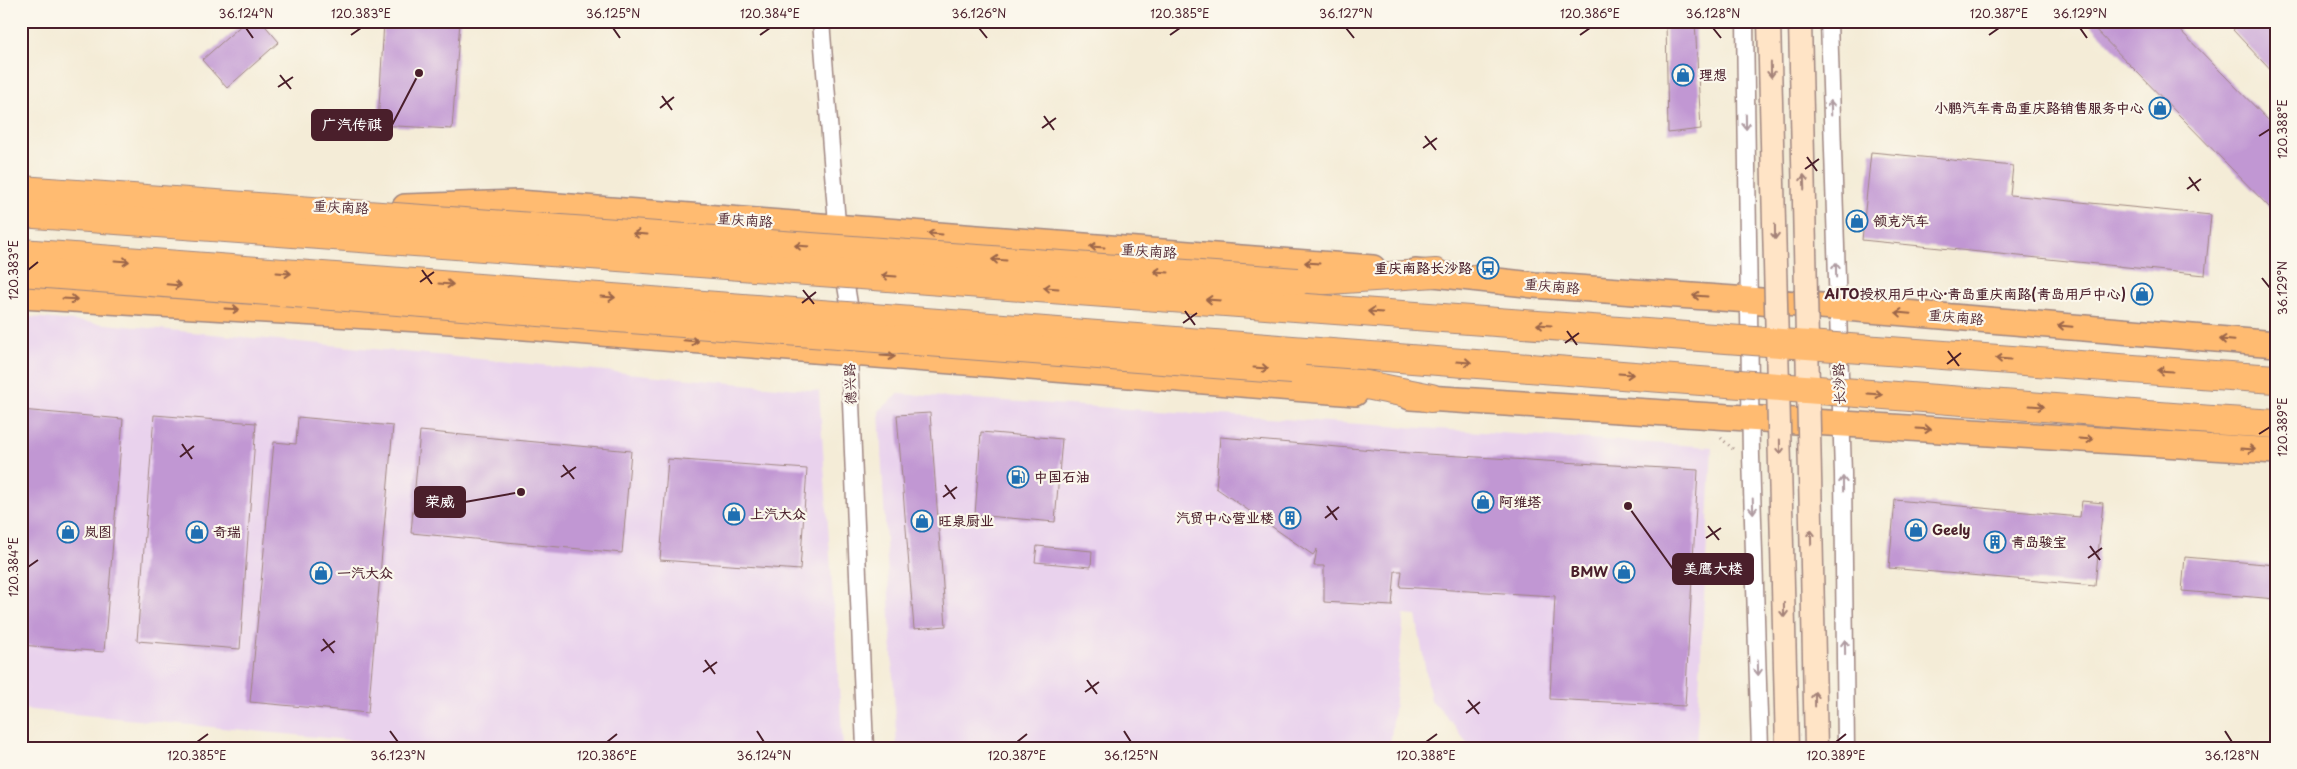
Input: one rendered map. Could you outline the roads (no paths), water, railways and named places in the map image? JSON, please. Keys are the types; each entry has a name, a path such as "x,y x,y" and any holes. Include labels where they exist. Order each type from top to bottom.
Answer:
{"highway":[{"path":"21,190 1297,282 1436,273"},
{"path":"21,212 2276,379"},
{"path":"21,253 2276,424"},
{"path":"21,272 1292,370 1431,398"}],"main road":[{"path":"1769,21 1787,748"},
{"path":"1800,21 1816,748"},
{"name":"重庆南路","path":"21,182 359,209 518,203 1436,273 1534,285 1749,300 2276,344"},
{"path":"21,296 437,320 1431,398 2276,451"}],"street":[{"name":"德兴路","path":"821,21 837,226 849,304 849,353 865,748"},
{"path":"1744,21 1751,418 1760,748"},
{"name":"长沙路","path":"1829,21 1840,424 1846,748"}],"place":[{"name":"广汽传祺","path":"419,73"},
{"name":"理想","path":"1683,75"},
{"name":"小鹏汽车青岛重庆路销售服务中心","path":"2160,108"},
{"name":"领克汽车","path":"1857,221"},
{"name":"重庆南路长沙路","path":"1488,268"},
{"name":"AITO授权用户中心·青岛重庆南路(青岛用户中心)","path":"2142,294"},
{"name":"中国石油","path":"1018,477"},
{"name":"荣威","path":"521,492"},
{"name":"阿维塔","path":"1483,502"},
{"name":"美鹰大楼","path":"1628,506"},
{"name":"上汽大众","path":"734,514"},
{"name":"汽贸中心营业楼","path":"1290,518"},
{"name":"旺泉厨业","path":"922,521"},
{"name":"Geely","path":"1916,530"},
{"name":"岚图","path":"68,532"},
{"name":"奇瑞","path":"197,532"},
{"name":"青岛骏宝","path":"1995,542"},
{"name":"BMW","path":"1624,572"},
{"name":"一汽大众","path":"321,573"}]}
